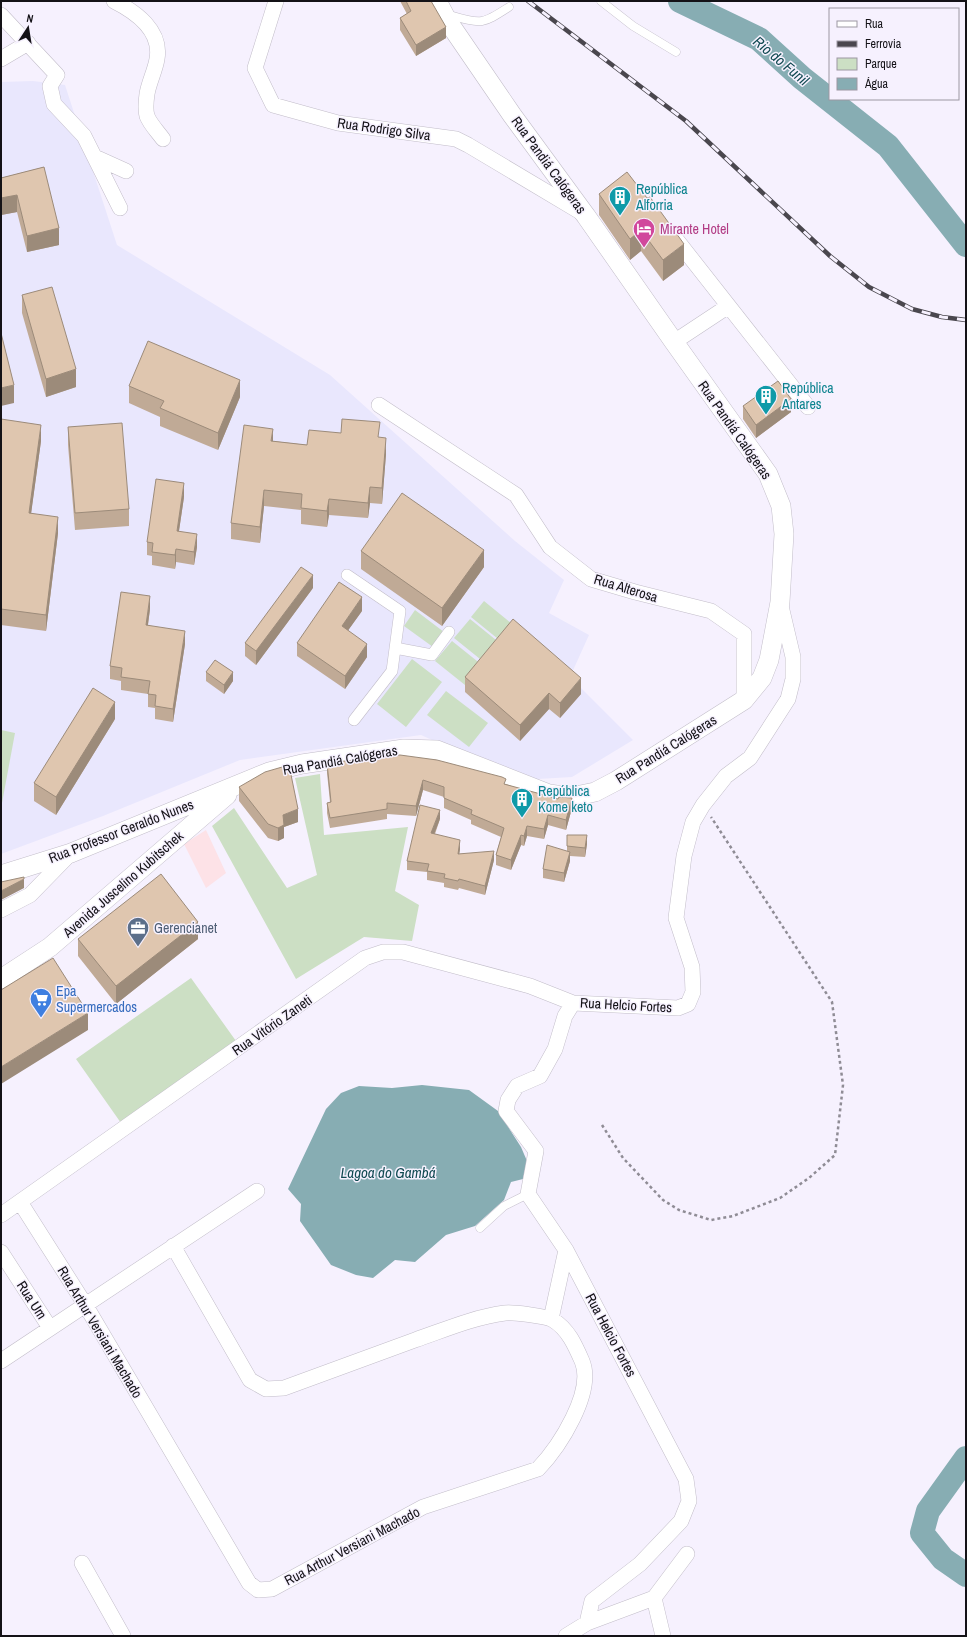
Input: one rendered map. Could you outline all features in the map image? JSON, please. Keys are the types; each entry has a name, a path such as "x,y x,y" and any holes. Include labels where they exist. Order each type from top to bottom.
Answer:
{"street":[{"path":"114,1 137,15 153,32 157,42 157,59 148,86 146,111 149,119 163,139"},
{"name":"Rua Rodrigo Silva","path":"276,1 256,68 273,105 338,123 456,139 586,216"},
{"name":"Rua Pandiá Calógeras","path":"240,784 269,772 302,764 404,749 437,750 549,794 571,797 595,792 616,781 744,700 762,678 769,660 780,602 784,534 781,506 768,474 586,216 512,115 447,20 437,1"},
{"path":"1,15 57,75 50,86 54,104 81,132 120,208"},
{"path":"1,59 28,44"},
{"path":"95,157 126,171"},
{"path":"668,229 727,306 808,407"},
{"path":"674,342 727,306"},
{"name":"Rua Alterosa","path":"379,406 516,495 550,547 591,579 635,592 711,610 744,634 744,700"},
{"path":"347,575 400,610 392,671 354,720"},
{"name":"Rua Helcio Fortes","path":"587,1623 592,1601 640,1564 681,1521 688,1507 690,1493 686,1479 566,1250 528,1194 536,1151 506,1111 508,1100 517,1086 540,1076 555,1049 565,1016 573,1003 678,1008 688,1004 693,992 692,967 676,918 684,856 693,822 703,805 726,776 750,758 788,698 793,679 792,657 780,602"},
{"path":"395,648 432,655 449,632"},
{"name":"Rua Professor Geraldo Nunes","path":"1,875 71,853 240,784"},
{"name":"Avenida Juscelino Kubitschek","path":"1,979 50,947 240,784"},
{"path":"1,910 30,896 71,853"},
{"name":"Rua Vitório Zaneti","path":"1,1215 365,958 383,952 404,952 530,986 573,1003"},
{"path":"1,1361 86,1306 173,1246 257,1191"},
{"name":"Rua Arthur Versiani Machado","path":"20,1202 86,1306 249,1583 258,1590 272,1589 423,1507 521,1476 538,1469 551,1456 575,1414 584,1388 583,1364 573,1339 551,1319"},
{"path":"173,1246 250,1380 266,1389 284,1388 483,1317 507,1312 551,1319 566,1250"},
{"name":"Rua Um","path":"1,1252 50,1328"},
{"path":"566,1636 587,1623 654,1598 687,1554"},
{"path":"82,1563 123,1636"},
{"path":"654,1598 663,1636"}],"lane":[{"path":"601,1 633,26 676,52"},
{"path":"447,20 453,16 475,22 484,22 509,8"},
{"path":"480,1228 504,1206 528,1194"}],"path":[{"path":"602,1125 623,1158 663,1200 679,1210 711,1220 733,1216 780,1198 809,1178 835,1156 843,1085 832,1002 703,805"}],"shaded area":[{"path":"33,81 65,85 117,245 330,375 515,541 564,580 549,613 589,635 570,677 633,740 572,777 521,780 421,735 240,760 103,816 1,854 1,82"},
{"path":"206,830 226,873 206,888 184,844"}],"green space":[{"path":"484,601 516,627 503,643 471,617"},
{"path":"415,610 444,632 433,647 404,626"},
{"path":"470,619 501,644 485,663 454,638"},
{"path":"452,641 482,665 465,685 435,661"},
{"path":"412,659 442,682 406,727 377,704"},
{"path":"446,691 488,723 469,747 427,715"},
{"path":"1,730 15,733 2,803 1,803"},
{"path":"320,774 324,835 408,827 395,891 419,905 412,941 364,937 296,979 212,826 234,808 287,888 317,875 295,778"},
{"path":"191,978 236,1041 121,1123 76,1059"}],"water":[{"name":"Lagoa do Gambá","path":"422,1085 469,1090 498,1111 521,1147 527,1161 523,1179 511,1182 504,1200 475,1226 446,1235 415,1262 395,1260 373,1278 356,1275 331,1265 300,1221 301,1204 288,1189 326,1109 341,1093 359,1086 392,1088"}],"building":[{"path":"406,1 431,1 446,27 416,45 400,18 411,11"},
{"path":"44,167 59,228 27,236 17,195 1,198 1,178"},
{"path":"627,172 647,198 650,197 684,244 663,260 641,230 630,239 599,194"},
{"path":"52,287 76,369 46,379 22,295"},
{"path":"1,333 14,385 1,388"},
{"path":"148,341 240,380 218,433 160,408 164,401 129,386"},
{"path":"778,381 791,399 756,425 743,406"},
{"path":"1,419 41,425 29,513 58,517 46,615 1,609"},
{"path":"342,419 380,422 378,437 386,438 382,488 370,487 368,503 329,499 327,511 301,508 302,494 264,490 260,527 231,523 244,425 273,429 271,441 307,445 309,430 341,433"},
{"path":"122,423 129,509 75,513 68,427"},
{"path":"156,479 184,483 177,531 197,534 194,552 176,549 175,555 152,552 153,543 147,542"},
{"path":"402,493 484,550 442,608 361,551"},
{"path":"301,567 313,575 256,651 245,643"},
{"path":"339,582 362,597 342,626 367,644 345,676 297,643"},
{"path":"121,592 150,596 146,625 185,631 173,709 155,706 156,695 148,694 150,681 121,677 122,668 110,666"},
{"path":"513,619 581,678 560,703 549,693 520,725 465,677"},
{"path":"215,660 233,672 224,685 206,672"},
{"path":"93,688 115,702 56,797 34,783"},
{"path":"400,755 437,760 502,777 506,779 504,784 558,799 559,797 572,798 566,820 548,815 544,829 527,826 524,836 521,835 511,860 496,855 504,828 471,814 472,810 444,798 444,787 423,780 416,806 387,803 387,809 330,818 327,803 331,802 327,763"},
{"path":"289,765 298,809 283,815 284,825 278,828 268,824 239,787 265,772"},
{"path":"420,805 440,810 431,833 460,840 458,854 494,851 485,886 459,879 458,881 444,878 445,874 427,871 429,864 407,861"},
{"path":"567,835 587,835 585,848 567,846"},
{"path":"547,845 570,852 564,873 543,869"},
{"name":"Gerencianet","path":"161,874 198,922 116,986 78,939"},
{"path":"24,877 24,879 1,891 1,882"},
{"name":"Epa Supermercados","path":"53,958 88,1013 1,1067 1,990"}],"waterway":[{"name":"Rio do Funil","path":"680,1 759,39 802,78 829,99"},
{"name":"Rio do Funil","path":"830,100 888,146 966,245"},
{"name":"Rio do Funil","path":"966,1458 928,1511 922,1533 943,1559 966,1575"}],"railway":[{"path":"528,1 686,121 830,256 869,287 912,309 942,317 966,320"}],"place":[{"name":"República Alforria","path":"620,216"},
{"name":"Mirante Hotel","path":"644,248"},
{"name":"República Antares","path":"766,416"},
{"name":"República Kome keto","path":"522,818"},
{"name":"Gerencianet","path":"138,948"},
{"name":"Epa Supermercados","path":"41,1018"}]}
